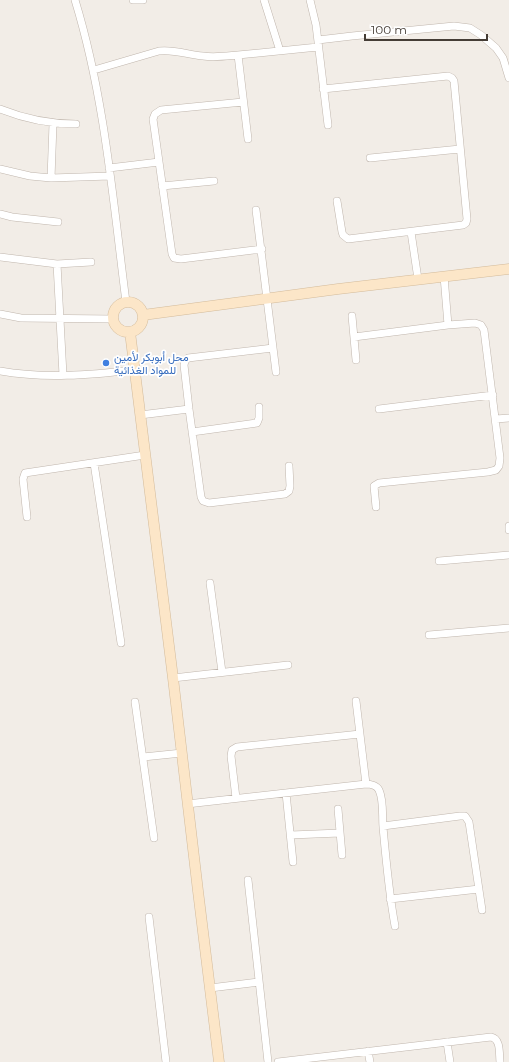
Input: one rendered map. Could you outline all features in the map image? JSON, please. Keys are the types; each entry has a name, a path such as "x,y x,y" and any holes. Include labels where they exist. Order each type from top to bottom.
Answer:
{"main road":[{"path":"143,316 267,298 509,269"},
{"path":"126,302 131,302 139,307 143,316 143,320 138,328 130,332 121,331 114,324 112,315 116,308 126,302"},
{"path":"130,332 219,1062"}],"street":[{"path":"75,0 94,70 109,168 126,302"},
{"path":"132,0 143,0"},
{"path":"264,0 280,51"},
{"path":"310,0 316,25 328,125"},
{"path":"94,70 167,50 207,57 238,55 280,51 352,36 454,26 470,28 482,35 506,57 509,78"},
{"path":"238,55 248,139"},
{"path":"323,89 448,76 452,78 454,81 467,219 466,223 463,225 348,239 345,238 342,232 337,201"},
{"path":"243,102 161,110 155,114 153,120 172,254 174,258 181,259 262,249"},
{"path":"0,110 53,124 76,124"},
{"path":"51,178 53,124"},
{"path":"370,158 460,149"},
{"path":"109,168 159,162"},
{"path":"0,168 30,176 51,178 110,176"},
{"path":"162,186 214,181"},
{"path":"256,210 276,372"},
{"path":"0,214 12,217 58,222"},
{"path":"411,232 418,279"},
{"path":"0,258 57,264 91,262"},
{"path":"57,264 63,375"},
{"path":"444,276 448,325"},
{"path":"0,314 21,318 113,319"},
{"path":"352,316 356,360"},
{"path":"354,337 448,325 475,323 481,325 484,330 493,395 500,458 499,466 496,470 379,483 374,486 376,507"},
{"path":"273,348 188,358 185,361 184,365 188,409 201,497 205,503 285,494 289,491 290,486 288,466"},
{"path":"0,371 63,375 96,374 134,370"},
{"path":"379,409 493,395"},
{"path":"192,432 257,423 259,418 259,407"},
{"path":"140,415 188,409"},
{"path":"496,419 509,418"},
{"path":"26,517 23,478 25,473 145,455"},
{"path":"94,463 121,643"},
{"path":"439,562 509,555"},
{"path":"210,583 222,672"},
{"path":"430,635 509,628"},
{"path":"173,678 288,665"},
{"path":"356,701 366,784"},
{"path":"135,702 154,838"},
{"path":"236,798 231,756 232,750 237,747 360,734"},
{"path":"143,757 182,753"},
{"path":"187,804 366,784 372,785 379,789 381,796 390,899 395,926"},
{"path":"286,793 293,862"},
{"path":"338,809 342,855"},
{"path":"383,826 465,816 469,822 482,910"},
{"path":"291,835 340,833"},
{"path":"248,880 268,1062"},
{"path":"390,899 479,889"},
{"path":"149,917 166,1062"},
{"path":"210,988 259,982"},
{"path":"278,1062 491,1037 498,1042 500,1062"},
{"path":"447,1042 450,1062"},
{"path":"368,1051 370,1062"}],"place":[{"name":"محل أبوبكر لأمين للمواد الغذائية","path":"106,363"}]}
